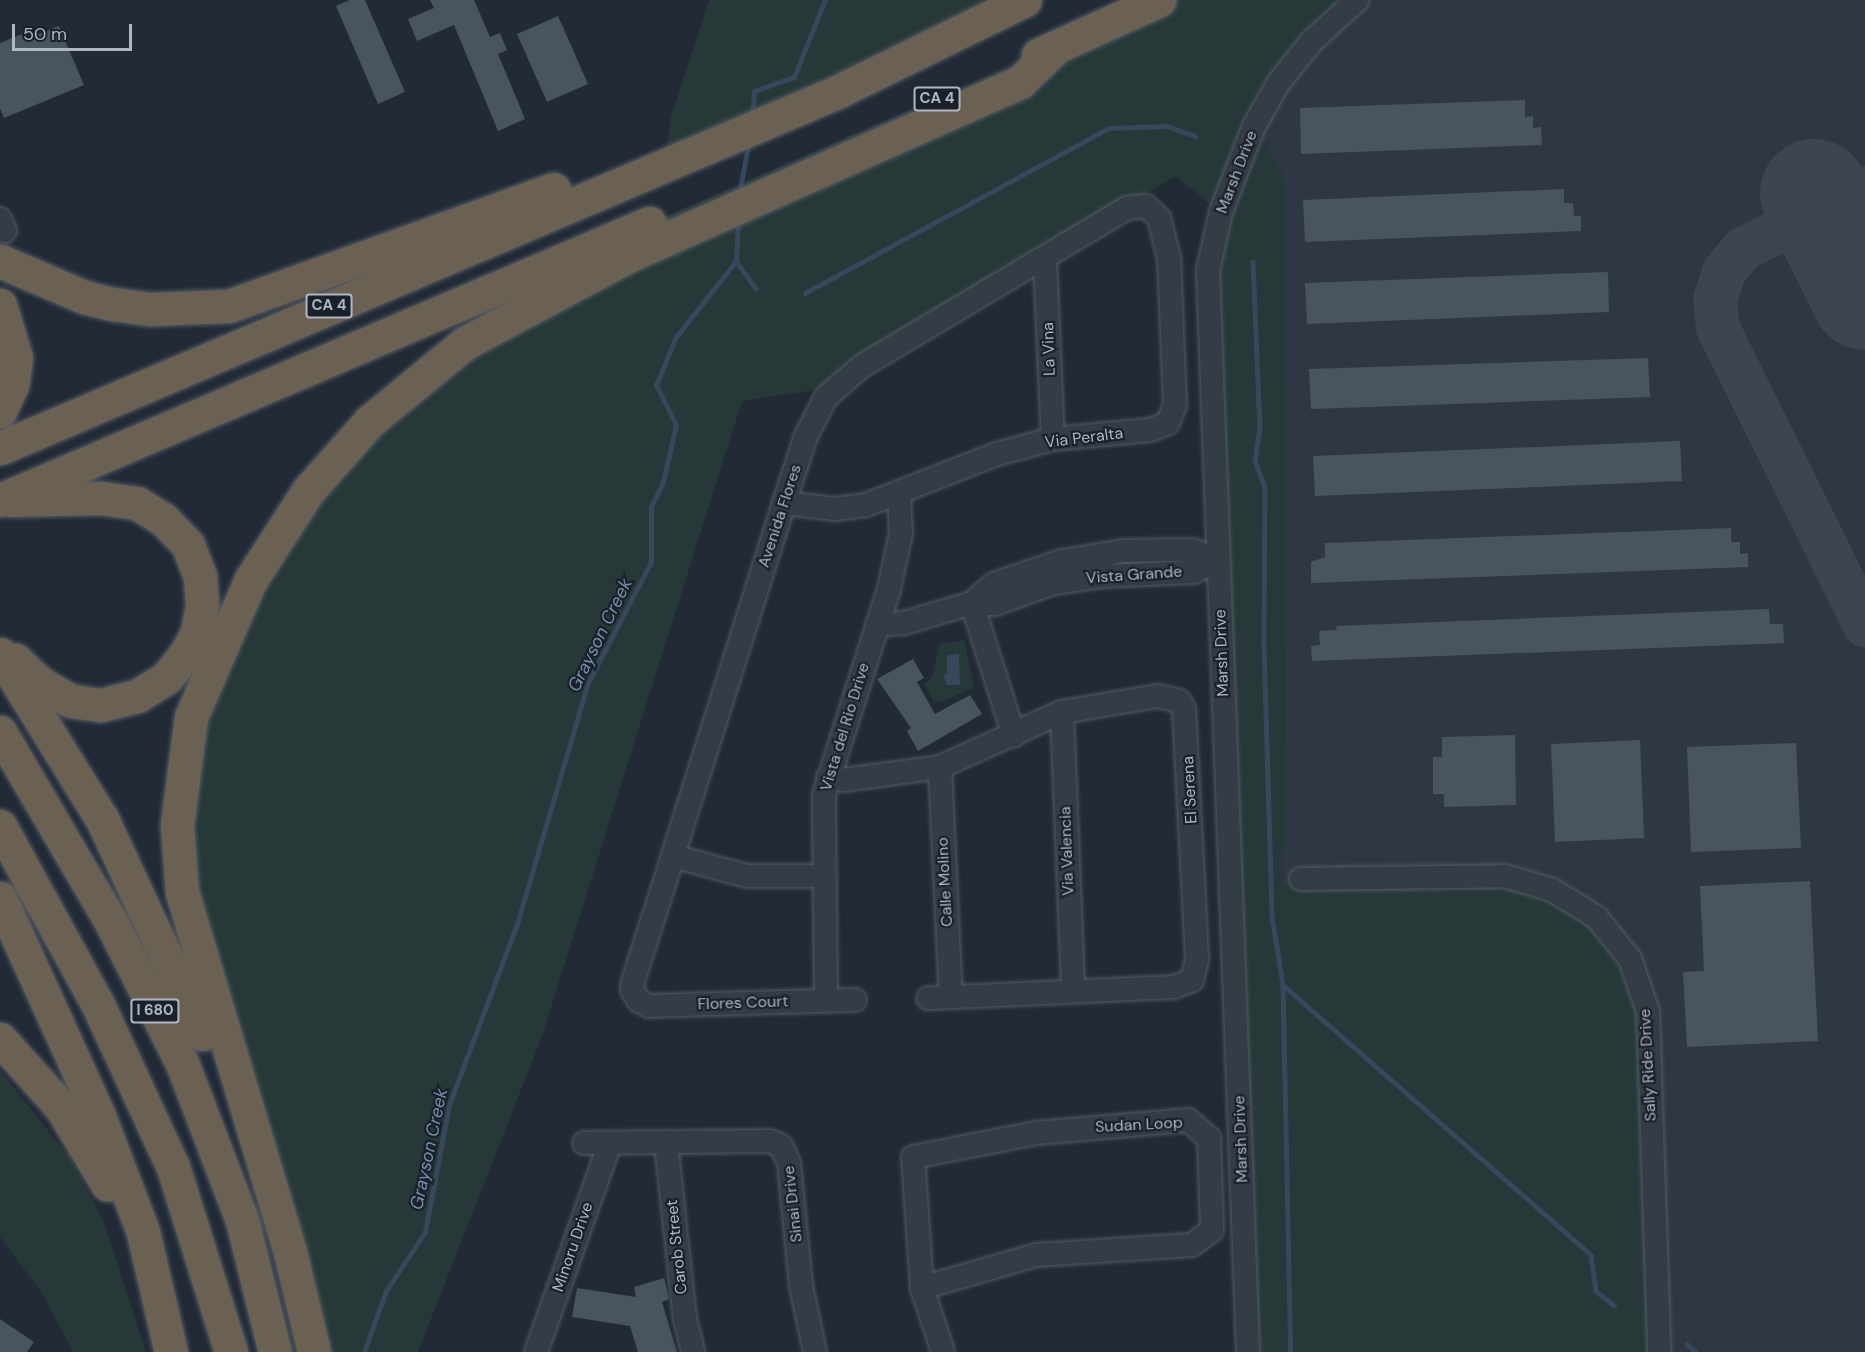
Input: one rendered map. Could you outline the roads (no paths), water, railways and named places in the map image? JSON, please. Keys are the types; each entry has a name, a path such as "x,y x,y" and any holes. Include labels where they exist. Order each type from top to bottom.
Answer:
{"highway":[{"path":"2,237 84,297 150,309 229,306 634,161 661,161 697,151 837,92 1025,0"},
{"path":"0,500 636,241 815,162 1020,82 1056,47 1159,0"},
{"name":"CA 4","path":"0,448 661,161"},
{"path":"314,1352 290,1252 182,893 177,825 191,717 250,581 308,491 370,421 493,326 636,241"},
{"path":"0,305 16,358 12,385 0,411"},
{"path":"0,500 101,498 137,503 163,519 188,545 200,576 202,605 197,633 166,678 137,696 100,705 71,701 40,683 0,646"},
{"path":"0,654 102,819 191,1005 290,1252"},
{"name":"I 680","path":"0,732 110,920 182,1063 242,1220 267,1309 275,1352"},
{"name":"I 680","path":"0,826 99,1007 173,1167 231,1352"},
{"path":"0,898 103,1126 143,1232 168,1340"},
{"path":"0,1039 61,1107 93,1155 168,1340"}],"street":[{"name":"Marsh Drive","path":"1248,1352 1218,560 1206,312 1208,270 1221,213 1254,126 1280,82 1312,41 1357,0"},
{"name":"Avenida Flores","path":"635,996 633,981 784,503 815,414 846,376 1127,208 1146,206"},
{"name":"Via Peralta","path":"784,503 834,509 899,496 959,467 1053,439 1161,428 1174,416 1168,258 1159,218 1146,206"},
{"name":"La Vina","path":"1045,259 1053,439"},
{"name":"Vista del Rio Drive","path":"826,1000 822,813 828,777 877,625 901,533 899,496"},
{"name":"Vista Grande","path":"877,625 904,623 972,603 994,584 1062,561 1125,551 1192,550 1218,560"},
{"path":"972,603 1014,736"},
{"name":"El Serena","path":"828,777 843,780 940,767 1014,736 1062,712 1158,696 1179,701 1184,709 1197,959 1192,980 1185,985 940,997"},
{"name":"Via Valencia","path":"1062,712 1073,990"},
{"name":"Calle Molino","path":"940,767 940,997"},
{"path":"673,856 747,876 823,876"},
{"name":"Sally Ride Drive","path":"1301,879 1505,876 1552,890 1596,917 1629,959 1648,1012 1659,1352"},
{"name":"Flores Court","path":"635,996 649,1006 855,1000"},
{"name":"Sudan Loop","path":"922,1288 1036,1255 1192,1245 1212,1230 1209,1138 1188,1120 1036,1133 913,1157 922,1288 943,1352"},
{"name":"Sinai Drive","path":"584,1143 770,1141 781,1146 789,1163 801,1286 815,1352"},
{"name":"Carob Street","path":"666,1142 685,1319 693,1352"},
{"name":"Minoru Drive","path":"538,1351 610,1143"}],"water":[{"path":"959,654 960,685 947,685 943,676 947,673 947,655"}],"waterway":[{"name":"Grayson Creek","path":"752,116 754,91 794,77 825,0"},
{"path":"805,293 1109,128 1167,126 1195,136"},
{"name":"Grayson Creek","path":"739,193 749,142"},
{"name":"Grayson Creek","path":"364,1352 386,1291 425,1232 449,1105 517,924 588,683 651,562 651,507 663,482 676,425 656,385 676,337 736,261 738,221"},
{"path":"736,261 756,289"},
{"path":"1253,262 1260,429 1255,460 1265,488 1264,645 1272,916 1283,985 1291,1352"},
{"path":"1283,985 1591,1255 1596,1291 1614,1305"},
{"path":"1687,1344 1696,1352"}]}
